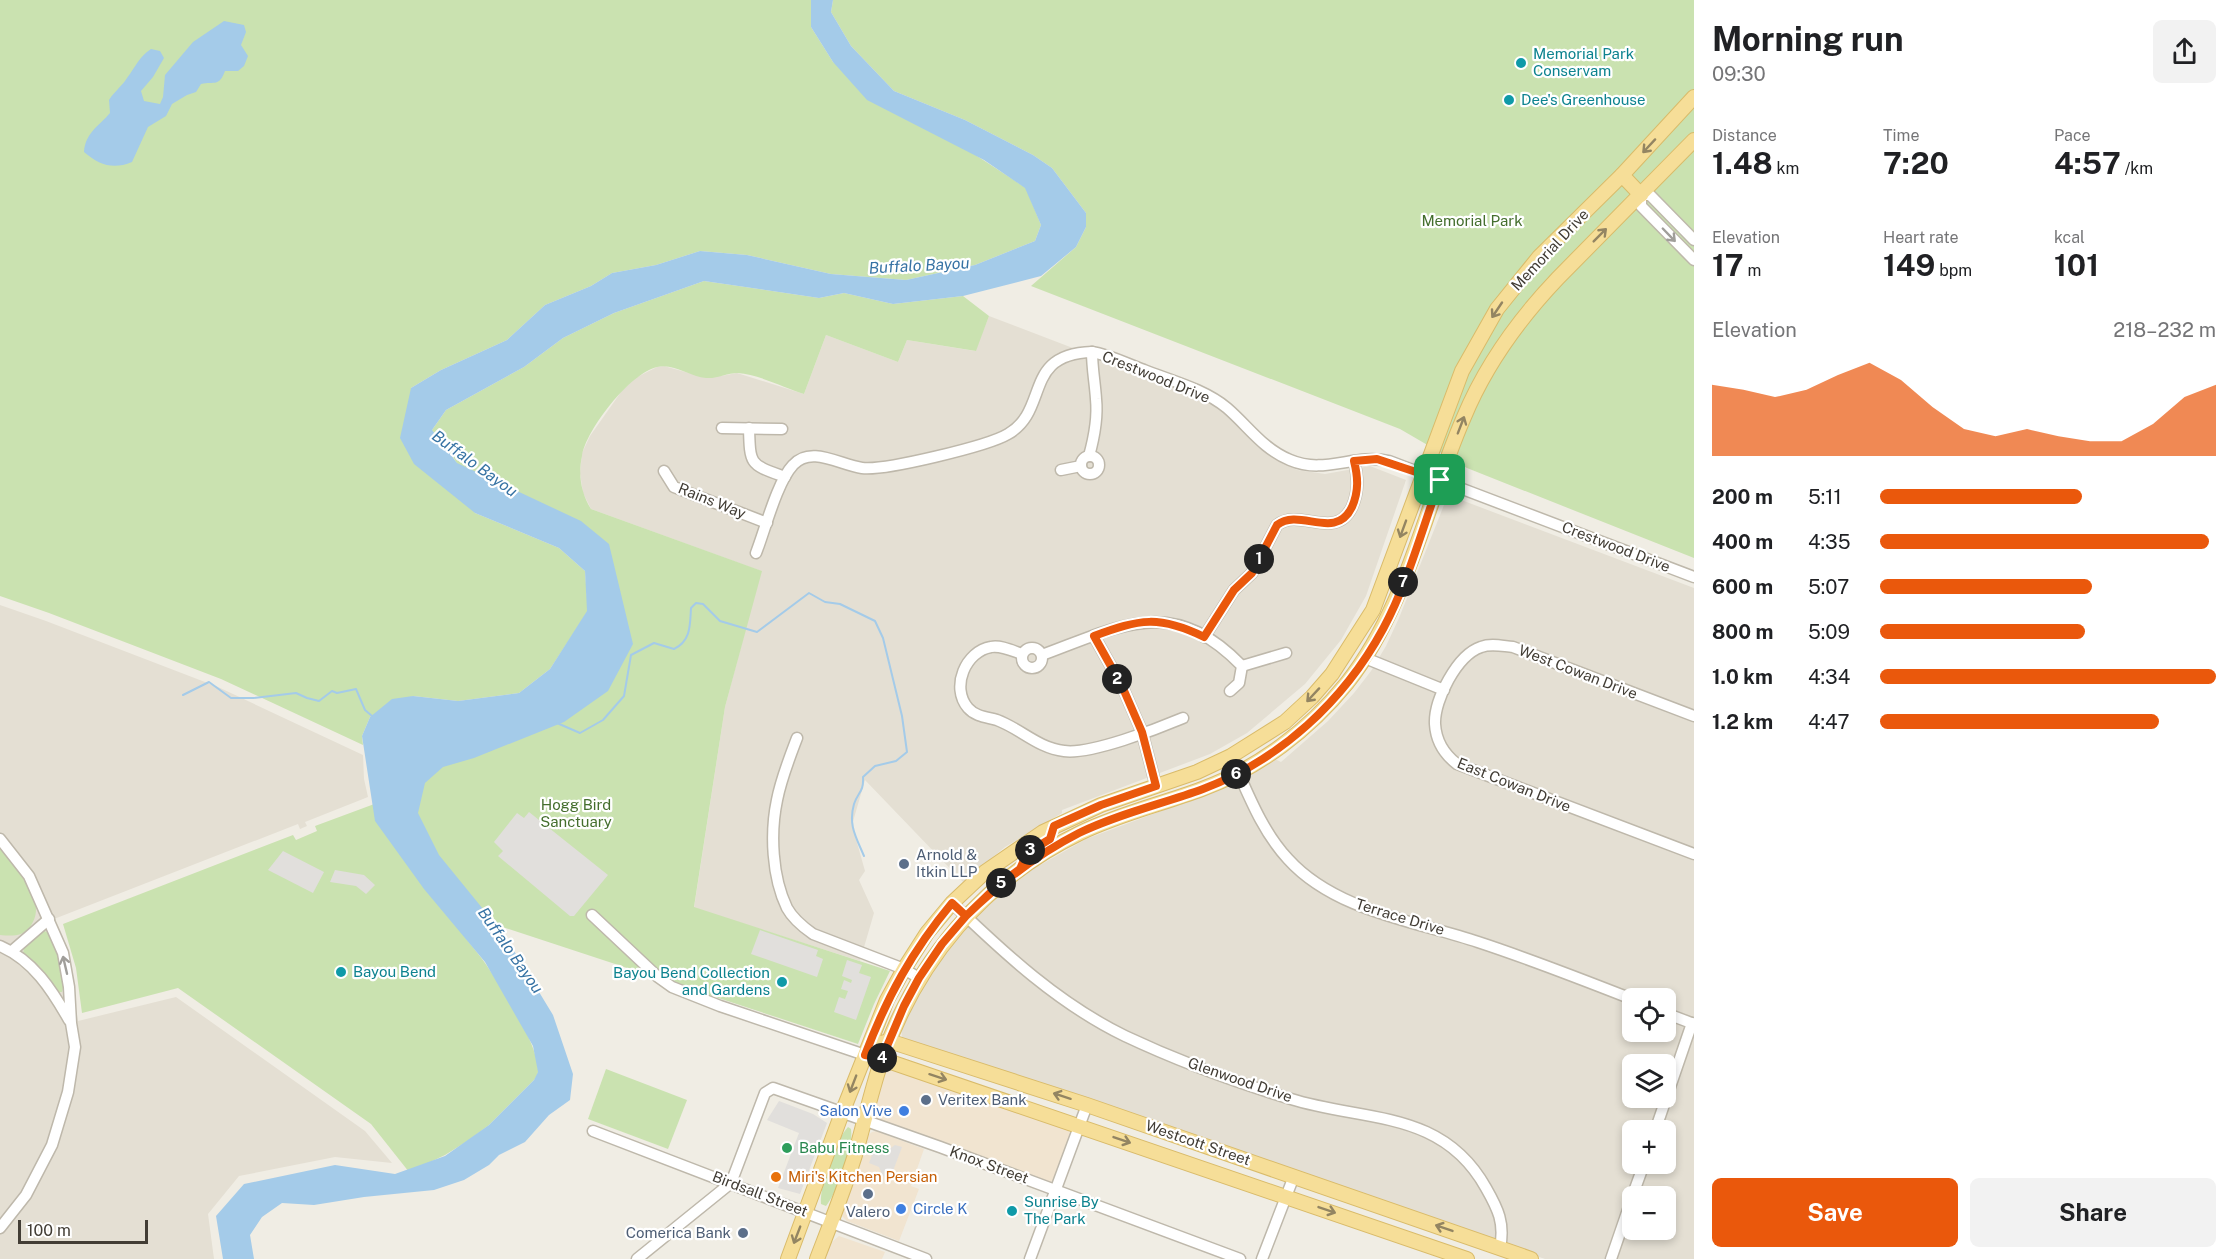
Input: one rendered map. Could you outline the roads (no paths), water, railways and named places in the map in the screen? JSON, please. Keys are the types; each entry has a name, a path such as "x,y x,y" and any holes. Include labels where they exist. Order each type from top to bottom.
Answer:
{"main road":[{"name":"Memorial Drive","path":"788,1259 887,1000 927,933 952,903 985,872 1016,849 1054,826 1101,805 1197,772 1231,756 1285,722 1312,697 1332,674 1373,610 1462,371 1497,309 1539,257 1622,175 1694,97"},
{"name":"Memorial Drive","path":"817,1259 855,1154 882,1058 904,1006 919,978 942,944 966,916 997,886 1020,869 1080,833 1239,773 1296,735 1326,708 1365,658 1383,628 1397,597 1463,418 1481,381 1518,324 1558,278 1694,140"},
{"path":"1622,175 1641,195"},
{"path":"1365,658 1361,646 1374,623 1373,610"},
{"path":"1285,722 1296,735"},
{"path":"1156,786 1163,802"},
{"path":"1020,869 1027,853 1050,839 1054,826"},
{"path":"865,1055 879,1043 889,1041"},
{"name":"Westcott Street","path":"889,1041 1088,1105 1294,1176 1498,1253 1531,1259"},
{"name":"Westcott Street","path":"865,1055 882,1058 1467,1259"},
{"path":"988,1094 994,1075"}],"street":[{"path":"1694,240 1650,195 1641,195 1641,206 1694,260"},
{"name":"Crestwood Drive","path":"756,553 785,477 794,464 809,455 857,467 874,468 993,441 1008,434 1023,420 1041,379 1047,369 1057,360 1080,352 1092,352 1199,391 1226,408 1258,441 1292,461 1308,466 1328,467 1377,459 1440,480 1694,577"},
{"path":"1081,466 1082,461 1089,456 1094,439 1097,403 1092,352"},
{"path":"722,428 782,429"},
{"path":"749,428 750,457 756,466 785,477"},
{"path":"1081,466 1087,473 1093,474 1098,470 1099,461 1089,456"},
{"path":"1204,637 1234,590 1252,573 1277,525 1282,521 1292,519 1321,524 1337,522 1344,518 1353,505 1358,489 1358,476 1354,461"},
{"path":"1061,470 1081,466"},
{"name":"Rains Way","path":"664,471 674,487 767,523"},
{"path":"1042,655 1137,622 1152,621 1166,622 1204,637 1231,654 1242,666"},
{"path":"1094,636 1122,686 1142,732 1156,786"},
{"name":"West Cowan Drive","path":"1444,690 1454,670 1468,654 1480,647 1496,644 1513,648 1694,716"},
{"path":"1022,654 994,646 975,653 969,660 961,684 962,696 968,708 977,715 998,720 1016,729 1030,740 1064,751 1083,751 1183,718"},
{"path":"1022,654 1027,649 1036,648 1042,655"},
{"path":"1242,666 1286,653"},
{"path":"1022,654 1024,664 1032,668 1040,663 1042,655"},
{"path":"1365,658 1444,690"},
{"path":"1230,691 1239,683 1242,666"},
{"name":"East Cowan Drive","path":"1444,690 1435,724 1440,746 1457,764 1694,854"},
{"path":"796,738 776,800 773,826 778,880 788,909 800,925 813,934 904,969 919,978"},
{"name":"Terrace Drive","path":"1231,756 1257,814 1275,843 1302,872 1321,886 1347,900 1507,952 1622,995"},
{"path":"0,839 29,876 63,953 75,1047 68,1092 57,1131 42,1167 26,1195 0,1228"},
{"name":"Glenwood Drive","path":"952,903 1017,963 1056,995 1123,1035 1166,1055 1292,1099 1410,1124 1452,1147 1482,1179 1503,1224 1498,1253"},
{"name":"Westcott Street","path":"592,915 672,987 865,1055"},
{"path":"12,951 49,919"},
{"path":"0,946 12,951 39,974 55,994 71,1023"},
{"path":"1659,1120 1693,1024 1676,1017"},
{"name":"Knox Street","path":"731,1183 765,1093 770,1088 776,1088 1240,1259"},
{"path":"1030,1259 1088,1105"},
{"name":"Birdsall Street","path":"593,1131 926,1259"},
{"path":"1262,1259 1294,1176"},
{"path":"637,1259 731,1183"},
{"path":"1611,1259 1622,1227"}],"water":[{"name":"Buffalo Bayou","path":"811,0 833,0 831,12 851,46 894,91 965,120 1033,155 1052,168 1086,213 1086,227 1076,247 1041,276 963,296 893,304 844,293 819,298 704,281 614,313 563,338 524,367 446,410 432,430 457,463 581,521 609,544 633,644 608,691 564,722 474,758 443,767 425,783 418,813 439,855 505,936 553,1015 573,1074 570,1100 549,1115 525,1142 499,1155 489,1165 464,1180 434,1190 314,1205 282,1203 262,1217 250,1235 254,1259 223,1259 216,1216 244,1184 335,1165 395,1174 445,1156 489,1125 534,1080 538,1072 533,1046 485,962 424,889 375,821 362,736 370,717 392,699 413,696 458,701 519,693 550,669 587,611 585,571 559,548 475,513 414,464 400,438 411,388 441,370 507,340 545,305 591,286 612,273 656,265 700,251 747,255 831,274 906,280 975,265 1035,241 1041,225 1025,188 984,160 867,100 833,62 811,27"},
{"path":"224,21 244,25 246,32 241,45 248,56 244,66 238,71 225,71 218,81 201,84 196,92 172,104 166,116 148,127 132,162 119,166 106,165 84,152 93,130 110,113 109,100 143,55 151,49 160,51 164,58 153,77 141,91 144,101 160,104 165,75 193,42"}],"waterway":[{"path":"557,723 580,733 603,720 624,696 631,655 654,643 674,649 680,646 687,637 691,608 696,603 703,604 720,621 757,632 809,593 825,602 840,604 875,621 883,638 902,716 907,752 896,761 875,766 863,777 863,786 854,804 852,818 854,831 864,856"},
{"path":"183,695 209,682 231,698 296,693 319,701 332,691 337,693 356,689 365,710 372,716"}],"place":[{"name":"Memorial Park Conservam","path":"1521,63"},
{"name":"Dee's Greenhouse","path":"1509,100"},
{"name":"Arnold & Itkin LLP","path":"904,864"},
{"name":"Bayou Bend","path":"341,972"},
{"name":"Bayou Bend Collection and Gardens","path":"782,982"},
{"name":"Veritex Bank","path":"926,1100"},
{"name":"Salon Vive","path":"904,1111"},
{"name":"Babu Fitness","path":"787,1148"},
{"name":"Miri's Kitchen Persian","path":"776,1177"},
{"name":"Valero","path":"868,1194"},
{"name":"Circle K","path":"901,1209"},
{"name":"Sunrise By The Park","path":"1012,1211"},
{"name":"Comerica Bank","path":"743,1233"}],"park label":[{"name":"Memorial Park","path":"1472,221"},
{"name":"Hogg Bird Sanctuary","path":"576,814"}]}
